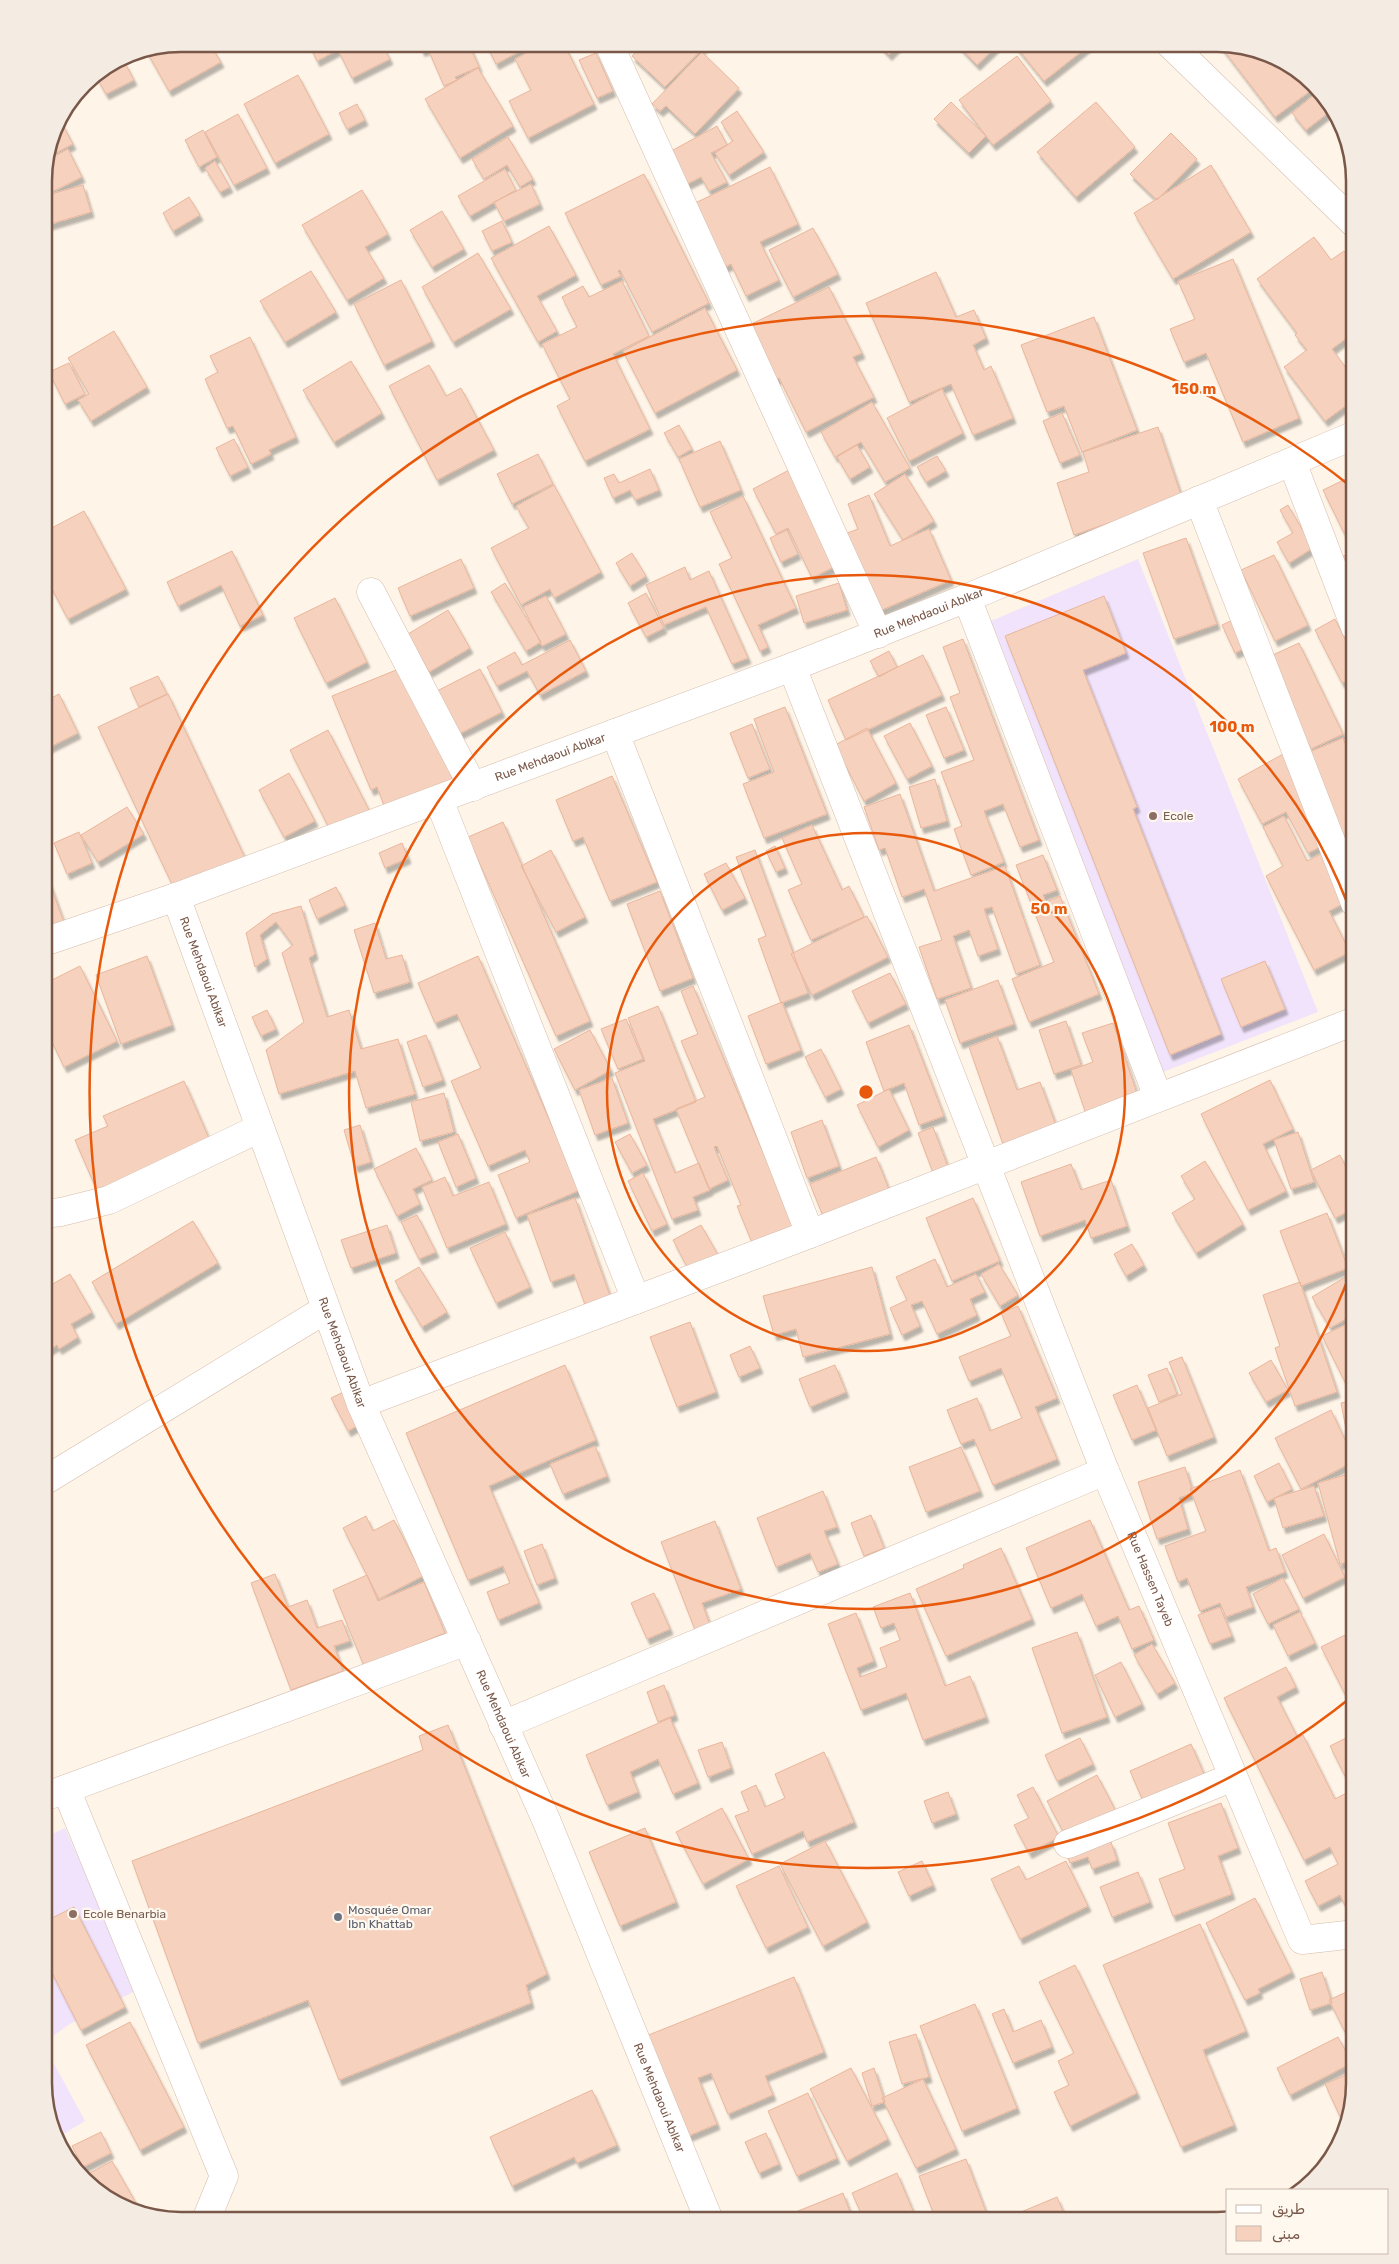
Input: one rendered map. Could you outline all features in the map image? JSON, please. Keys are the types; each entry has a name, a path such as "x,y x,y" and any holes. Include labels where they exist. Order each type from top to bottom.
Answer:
{"street":[{"path":"613,52 878,634"},
{"path":"1179,53 1346,215"},
{"name":"Rue Mehdaoui Ablkar","path":"706,2212 547,1822 361,1404 176,897 878,634 1346,439"},
{"path":"1292,462 1346,603"},
{"path":"1199,500 1346,880"},
{"path":"371,592 473,786"},
{"path":"967,598 1158,1098"},
{"name":"Rue Hassen Tayeb","path":"792,667 1105,1471 1302,1940 1346,1935"},
{"path":"615,733 810,1234"},
{"path":"439,800 636,1300"},
{"path":"53,939 176,897"},
{"path":"361,1404 810,1234 1346,1025"},
{"path":"52,1213 109,1200 260,1128"},
{"path":"52,1477 326,1309"},
{"path":"504,1725 1105,1471"},
{"path":"210,2211 224,2176 55,1793 467,1641"},
{"path":"1068,1844 1233,1777"}],"shaded area":[{"name":"Ecole","path":"1138,559 1318,1012 1163,1072 991,621"},
{"name":"Ecole Benarbia","path":"65,1828 137,1990 68,2025 52,2037 52,1834"},
{"path":"52,2060 85,2121 64,2134 59,2124 54,2099"}],"building":[{"path":"182,52 215,52 221,62 169,91 150,57"},
{"path":"313,52 334,52 317,61"},
{"path":"339,52 386,52 390,59 352,78"},
{"path":"429,52 473,52 479,67 455,77 457,80 444,86"},
{"path":"490,52 518,52 496,64"},
{"path":"527,52 568,52 594,104 528,138 509,101 531,90 515,59"},
{"path":"636,52 699,52 665,87 632,56"},
{"path":"702,52 739,88 695,134 666,106 660,111 652,104"},
{"path":"596,53 613,91 597,98 579,60"},
{"path":"965,53 990,53 977,65"},
{"path":"1021,53 1080,53 1044,81"},
{"path":"1226,53 1259,59 1274,66 1289,74 1309,92 1275,117"},
{"path":"1017,56 1051,101 993,145 959,100"},
{"path":"126,65 134,80 106,94 100,83 110,74"},
{"path":"478,68 513,126 460,158 425,99"},
{"path":"298,75 329,134 275,163 244,104"},
{"path":"1313,96 1327,114 1306,130 1292,113"},
{"path":"951,102 986,136 969,153 934,119"},
{"path":"1096,102 1135,147 1076,197 1037,152"},
{"path":"357,104 365,120 347,129 339,113"},
{"path":"737,111 764,152 729,175 715,153 733,141 721,122"},
{"path":"238,114 267,168 234,185 205,132"},
{"path":"717,126 727,145 711,153 727,182 709,191 701,177 681,187 664,155"},
{"path":"64,128 73,144 56,153"},
{"path":"203,130 217,157 199,167 185,140"},
{"path":"1171,133 1197,159 1157,200 1130,174"},
{"path":"508,137 533,179 520,187 507,165 484,179 472,159"},
{"path":"68,149 82,177 53,192 53,173 56,155"},
{"path":"215,161 230,187 220,192 205,168"},
{"path":"1211,165 1251,232 1173,279 1134,213"},
{"path":"770,167 798,224 760,242 779,280 746,296 731,264 723,268 691,205"},
{"path":"505,169 516,190 470,216 458,196"},
{"path":"644,174 709,303 652,332 620,270 618,271 621,276 601,285 565,213"},
{"path":"531,184 540,204 504,221 494,202"},
{"path":"83,185 91,212 53,223 53,193"},
{"path":"362,190 388,234 365,247 384,278 347,300 302,225"},
{"path":"189,197 200,215 173,231 163,213"},
{"path":"442,211 464,249 432,267 410,230"},
{"path":"502,221 512,242 492,251 482,231"},
{"path":"549,226 576,275 537,296 557,331 538,342 491,258"},
{"path":"813,228 838,274 793,297 769,250"},
{"path":"1314,237 1331,260 1344,251 1346,254 1346,339 1332,349 1346,368 1346,406 1325,421 1284,367 1307,350 1295,335 1297,333 1257,279"},
{"path":"478,253 511,309 453,342 422,287"},
{"path":"1233,259 1299,418 1243,442 1206,353 1184,362 1170,329 1195,319 1178,281"},
{"path":"311,271 336,312 285,342 260,301"},
{"path":"936,272 956,317 974,310 986,338 973,345 984,370 991,366 1013,418 973,435 951,384 909,402 866,303"},
{"path":"401,280 432,341 384,365 354,304"},
{"path":"622,281 649,336 613,354 650,429 585,461 557,406 570,399 542,344 577,327 562,297 583,286 589,297"},
{"path":"829,287 862,353 853,357 874,397 806,432 779,378 772,382 745,327"},
{"path":"705,308 737,370 655,413 623,351"},
{"path":"1094,317 1137,430 1082,452 1064,406 1047,412 1021,345"},
{"path":"114,331 147,387 91,421 78,400 89,394 68,358"},
{"path":"250,337 296,437 269,450 271,454 251,464 233,426 227,428 205,379 218,372 210,356"},
{"path":"351,361 382,413 334,442 303,390"},
{"path":"69,363 85,394 65,404 53,380 53,370"},
{"path":"429,365 446,396 461,388 494,450 437,480 389,386"},
{"path":"942,389 963,433 909,461 887,418"},
{"path":"872,402 910,468 885,482 861,442 835,457 821,432"},
{"path":"1062,413 1080,455 1060,463 1043,421"},
{"path":"679,425 692,449 678,457 664,433"},
{"path":"1158,427 1182,498 1074,535 1057,483 1089,472 1083,452"},
{"path":"234,439 248,467 230,476 216,448"},
{"path":"720,441 741,490 700,507 679,459"},
{"path":"857,445 870,467 850,479 837,457"},
{"path":"538,454 553,484 512,504 497,474"},
{"path":"937,456 946,471 926,482 917,467"},
{"path":"650,469 659,490 635,500 630,490 613,498 604,478 614,474 619,483"},
{"path":"789,470 838,565 812,578 788,528 776,534 753,489"},
{"path":"905,474 934,521 903,540 874,494"},
{"path":"1346,479 1346,532 1344,533 1323,490"},
{"path":"554,485 601,572 554,598 550,589 521,605 491,548 529,528 516,506"},
{"path":"869,495 890,546 929,529 951,580 875,613 842,535 858,529 848,504"},
{"path":"743,496 796,608 758,625 768,647 760,651 719,564 732,558 710,512"},
{"path":"1288,505 1313,548 1289,563 1277,542 1293,533 1280,510"},
{"path":"84,511 126,589 68,619 53,590 53,527"},
{"path":"787,530 798,554 781,562 770,538"},
{"path":"1186,538 1217,624 1174,639 1143,553"},
{"path":"232,551 263,615 240,626 221,585 178,606 167,582"},
{"path":"632,553 646,576 630,586 616,563"},
{"path":"1274,555 1308,625 1275,641 1241,570"},
{"path":"1346,555 1346,568 1341,557"},
{"path":"461,559 474,588 410,616 398,588"},
{"path":"685,567 690,580 709,571 748,658 732,664 706,607 664,625 646,585"},
{"path":"505,583 541,642 526,651 491,592"},
{"path":"839,583 847,610 804,623 796,596"},
{"path":"646,593 664,628 646,637 628,603"},
{"path":"546,596 566,634 542,646 523,607"},
{"path":"1104,596 1126,653 1083,670 1137,807 1133,809 1221,1034 1170,1055 1005,636"},
{"path":"335,598 367,662 326,683 294,618"},
{"path":"448,610 470,648 429,672 408,634"},
{"path":"1237,618 1250,646 1235,653 1222,625"},
{"path":"1335,619 1346,641 1346,681 1342,683 1315,630"},
{"path":"963,639 1039,840 1020,847 1003,804 984,811 1004,862 971,875 954,829 962,826 941,772 974,760 950,697 960,693 943,647"},
{"path":"570,640 586,671 540,695 527,671 497,686 487,667 515,652 522,665"},
{"path":"1299,643 1343,734 1311,749 1266,658"},
{"path":"889,651 897,667 879,677 870,661"},
{"path":"923,655 942,695 846,740 828,700"},
{"path":"406,666 453,780 385,808 377,787 371,790 332,696"},
{"path":"480,669 502,712 459,734 437,691"},
{"path":"158,676 167,694 139,707 130,688"},
{"path":"59,694 78,733 53,746 53,697"},
{"path":"168,694 247,862 177,895 98,727"},
{"path":"785,707 827,814 764,838 743,784 774,772 754,719"},
{"path":"946,707 964,750 944,758 926,715"},
{"path":"910,723 932,766 907,779 884,736"},
{"path":"752,724 770,769 748,778 730,733"},
{"path":"867,728 896,783 864,801 835,745"},
{"path":"328,730 369,810 330,830 290,750"},
{"path":"1343,738 1346,746 1346,843 1344,844 1307,753"},
{"path":"1285,753 1332,841 1308,853 1286,812 1262,824 1238,779"},
{"path":"289,773 315,821 284,837 259,790"},
{"path":"612,776 657,882 610,901 583,837 573,841 556,800"},
{"path":"935,779 947,821 921,828 909,787"},
{"path":"900,794 934,891 1005,866 1040,965 1016,974 992,907 984,909 998,949 978,956 969,930 953,936 971,988 937,999 919,947 942,940 924,889 902,897 885,848 879,850 864,807"},
{"path":"127,807 144,834 98,862 81,835"},
{"path":"1284,816 1307,861 1327,851 1346,887 1346,902 1329,911 1346,944 1346,954 1314,970 1266,876 1283,866 1263,827"},
{"path":"503,822 590,1021 556,1036 468,837"},
{"path":"812,825 842,890 849,886 864,917 811,940 788,890 802,884 782,838"},
{"path":"79,832 92,863 67,874 54,843"},
{"path":"402,843 408,858 385,868 379,853"},
{"path":"775,846 785,868 776,872 766,851"},
{"path":"551,850 585,917 556,932 521,866"},
{"path":"755,850 808,993 781,1003 758,939 766,936 736,857"},
{"path":"1043,855 1057,890 1043,895 1046,902 1060,896 1099,994 1029,1022 1012,979 1054,962 1016,865"},
{"path":"726,863 745,898 722,910 704,874"},
{"path":"336,887 345,905 317,919 309,900"},
{"path":"53,891 68,933 53,939"},
{"path":"660,891 693,978 660,991 627,904"},
{"path":"301,906 315,954 309,958 327,1017 349,1010 361,1049 398,1039 415,1094 366,1108 355,1071 279,1094 266,1050 304,1022 282,953 293,945 276,922 260,935 267,959 255,967 246,933 272,914"},
{"path":"867,916 888,957 812,995 791,954"},
{"path":"375,923 386,959 402,955 410,982 374,993 354,930"},
{"path":"147,956 172,1025 121,1044 96,975"},
{"path":"478,956 580,1190 516,1218 498,1175 530,1162 525,1150 488,1166 451,1081 481,1068 457,1014 435,1023 418,983"},
{"path":"1265,961 1285,1009 1241,1027 1221,979"},
{"path":"80,966 117,1041 64,1067 53,1043 53,980"},
{"path":"890,973 906,1004 868,1023 852,991"},
{"path":"998,980 1014,1024 960,1043 945,1000"},
{"path":"693,986 797,1233 755,1250 737,1206 741,1205 717,1146 714,1147 728,1180 709,1189 676,1109 705,1097 681,1041 698,1034 681,991"},
{"path":"782,1002 801,1050 766,1064 748,1016"},
{"path":"658,1006 696,1102 653,1119 675,1173 699,1163 710,1190 693,1197 698,1210 672,1219 615,1073 645,1061 628,1018"},
{"path":"267,1010 276,1029 261,1036 252,1017"},
{"path":"626,1019 643,1059 618,1069 601,1029"},
{"path":"1066,1021 1081,1065 1054,1074 1039,1030"},
{"path":"1113,1023 1140,1102 1088,1120 1071,1070 1093,1062 1082,1033"},
{"path":"909,1025 944,1116 919,1125 904,1083 884,1091 866,1042"},
{"path":"590,1030 611,1070 575,1090 554,1049"},
{"path":"426,1035 443,1080 423,1087 407,1042"},
{"path":"997,1036 1017,1090 1040,1082 1057,1128 1004,1147 969,1047"},
{"path":"821,1049 841,1089 825,1097 805,1057"},
{"path":"612,1078 628,1123 595,1135 579,1090"},
{"path":"1270,1080 1293,1129 1263,1144 1286,1191 1248,1210 1201,1114"},
{"path":"184,1081 211,1143 98,1193 75,1140 108,1126 103,1116"},
{"path":"889,1089 909,1130 878,1147 857,1105"},
{"path":"444,1093 454,1132 420,1141 411,1102"},
{"path":"822,1120 839,1166 807,1178 791,1132"},
{"path":"360,1125 371,1162 355,1167 344,1130"},
{"path":"933,1127 950,1172 935,1178 918,1133"},
{"path":"1298,1132 1314,1182 1291,1189 1274,1140"},
{"path":"458,1134 476,1178 456,1187 438,1142"},
{"path":"630,1134 647,1165 632,1173 615,1142"},
{"path":"416,1148 432,1180 413,1189 420,1204 397,1216 374,1169"},
{"path":"1340,1155 1346,1167 1346,1212 1335,1218 1311,1170"},
{"path":"876,1157 893,1199 827,1226 810,1184"},
{"path":"1205,1161 1243,1224 1196,1253 1172,1213 1195,1199 1181,1176"},
{"path":"1071,1164 1081,1190 1111,1180 1127,1226 1091,1238 1085,1220 1040,1236 1021,1182"},
{"path":"643,1173 667,1224 652,1231 628,1181"},
{"path":"445,1177 453,1196 489,1182 506,1224 447,1248 422,1187"},
{"path":"575,1198 614,1307 589,1316 574,1274 551,1282 527,1215"},
{"path":"973,1198 1000,1261 952,1281 926,1218"},
{"path":"1327,1213 1346,1263 1346,1269 1301,1286 1280,1231"},
{"path":"417,1215 436,1252 419,1259 401,1222"},
{"path":"193,1221 218,1263 116,1324 92,1282"},
{"path":"387,1225 396,1253 351,1268 341,1240"},
{"path":"701,1225 721,1260 692,1276 673,1240"},
{"path":"505,1232 530,1287 496,1303 470,1248"},
{"path":"1132,1244 1144,1265 1126,1276 1114,1254"},
{"path":"935,1259 947,1287 976,1274 985,1292 970,1299 977,1315 937,1334 922,1301 911,1305 920,1326 902,1335 890,1308 907,1300 896,1277"},
{"path":"999,1264 1018,1295 1000,1306 981,1274"},
{"path":"419,1267 447,1312 422,1327 395,1281"},
{"path":"872,1267 890,1334 803,1357 796,1329 774,1335 763,1296"},
{"path":"70,1274 92,1312 71,1324 78,1337 59,1349 57,1345 52,1348 52,1284"},
{"path":"1346,1277 1346,1319 1330,1328 1312,1297"},
{"path":"1300,1282 1337,1392 1295,1406 1275,1348 1280,1346 1263,1295"},
{"path":"1018,1306 1057,1398 1035,1407 1057,1459 993,1485 974,1439 961,1444 947,1410 977,1398 990,1431 1022,1418 1001,1368 969,1381 959,1357 1011,1336 1001,1313"},
{"path":"690,1322 716,1392 677,1407 650,1337"},
{"path":"1346,1324 1346,1384 1322,1336"},
{"path":"750,1346 760,1368 739,1377 730,1355"},
{"path":"1182,1357 1214,1437 1167,1456 1148,1408 1182,1394 1169,1362"},
{"path":"1271,1360 1288,1390 1266,1402 1249,1373"},
{"path":"565,1365 596,1440 489,1486 539,1603 498,1620 487,1592 510,1583 503,1566 468,1580 406,1433"},
{"path":"835,1365 846,1392 810,1407 799,1379"},
{"path":"1167,1368 1177,1394 1159,1402 1148,1375"},
{"path":"1137,1385 1156,1430 1132,1440 1113,1395"},
{"path":"352,1388 368,1420 348,1431 331,1398"},
{"path":"1346,1402 1346,1429 1341,1403"},
{"path":"1331,1410 1346,1442 1346,1466 1301,1489 1275,1438"},
{"path":"595,1446 607,1476 563,1494 550,1464"},
{"path":"961,1447 980,1491 926,1512 909,1467"},
{"path":"1279,1463 1292,1489 1267,1502 1254,1476"},
{"path":"1185,1467 1193,1493 1179,1498 1188,1529 1157,1539 1138,1482"},
{"path":"1240,1470 1269,1551 1276,1548 1285,1572 1246,1587 1253,1607 1226,1617 1220,1603 1200,1611 1187,1578 1178,1582 1165,1546 1206,1531 1190,1489"},
{"path":"1345,1475 1346,1562 1340,1564 1318,1483"},
{"path":"1314,1486 1324,1516 1283,1528 1274,1498"},
{"path":"823,1491 837,1527 824,1531 838,1564 818,1572 810,1553 776,1567 757,1518"},
{"path":"871,1515 884,1548 864,1556 851,1523"},
{"path":"366,1516 373,1531 394,1520 423,1576 379,1599 343,1528"},
{"path":"1090,1520 1129,1610 1139,1606 1154,1640 1132,1649 1118,1616 1096,1626 1082,1594 1051,1608 1026,1548"},
{"path":"715,1521 741,1589 702,1603 710,1625 695,1630 661,1542"},
{"path":"1324,1534 1345,1577 1303,1598 1282,1555"},
{"path":"542,1544 555,1578 537,1585 524,1551"},
{"path":"1001,1548 1032,1619 946,1656 916,1589 964,1568 963,1565"},
{"path":"275,1574 288,1607 307,1600 317,1628 342,1620 350,1641 334,1646 343,1671 291,1690 251,1583"},
{"path":"367,1575 378,1601 424,1582 445,1633 364,1666 333,1590"},
{"path":"1283,1578 1299,1609 1268,1624 1253,1594"},
{"path":"654,1593 670,1629 647,1639 631,1603"},
{"path":"910,1593 945,1686 970,1676 986,1717 923,1740 906,1693 861,1710 828,1624 856,1613 874,1661 857,1668 860,1677 887,1667 880,1648 900,1640 894,1623 881,1628 873,1607"},
{"path":"1220,1607 1232,1636 1210,1644 1198,1615"},
{"path":"1300,1612 1315,1643 1288,1656 1273,1625"},
{"path":"1077,1632 1107,1717 1062,1733 1032,1648"},
{"path":"1346,1634 1346,1696 1321,1647"},
{"path":"1152,1644 1175,1683 1157,1694 1134,1655"},
{"path":"1121,1662 1142,1704 1115,1717 1095,1675"},
{"path":"1286,1667 1296,1687 1277,1697 1298,1738 1303,1735 1335,1799 1346,1793 1346,1908 1340,1895 1318,1906 1305,1881 1338,1864 1330,1847 1304,1860 1224,1698"},
{"path":"664,1685 675,1715 658,1722 647,1692"},
{"path":"670,1718 698,1783 673,1794 658,1759 630,1772 638,1792 607,1805 586,1755"},
{"name":"Mosquée Omar Ibn Khattab","path":"448,1725 547,1974 526,1985 531,2003 339,2080 308,2000 198,2043 132,1861 423,1750 419,1736"},
{"path":"1080,1738 1093,1764 1057,1781 1045,1755"},
{"path":"1346,1738 1346,1778 1330,1746"},
{"path":"722,1742 731,1768 708,1777 698,1750"},
{"path":"1191,1744 1208,1783 1147,1810 1130,1771"},
{"path":"824,1752 854,1822 807,1842 803,1831 752,1854 735,1816 749,1811 741,1792 756,1785 765,1807 785,1798 775,1774"},
{"path":"1097,1775 1118,1815 1068,1841 1047,1801"},
{"path":"1033,1787 1059,1837 1029,1853 1014,1825 1029,1818 1017,1795"},
{"path":"948,1792 956,1814 932,1823 924,1801"},
{"path":"1221,1803 1238,1848 1218,1856 1232,1894 1173,1916 1159,1879 1185,1869 1168,1823"},
{"path":"722,1808 749,1859 703,1884 676,1832"},
{"path":"645,1828 676,1902 620,1926 589,1852"},
{"path":"825,1841 867,1922 823,1946 780,1864"},
{"path":"1111,1842 1117,1860 1092,1869 1088,1857 1070,1863 1064,1847 1090,1849"},
{"path":"922,1861 933,1885 909,1896 898,1872"},
{"path":"1066,1861 1088,1906 1020,1939 991,1879 1019,1866 1026,1880"},
{"path":"779,1866 808,1927 766,1948 736,1886"},
{"path":"1138,1872 1150,1902 1112,1917 1100,1887"},
{"path":"1255,1898 1292,1972 1258,1989 1260,1993 1245,2000 1206,1923"},
{"path":"74,1907 125,2007 81,2030 52,1973 52,1918"},
{"path":"1200,1924 1246,2031 1203,2050 1234,2125 1181,2147 1103,1965"},
{"path":"1075,1965 1137,2093 1070,2126 1054,2092 1069,2085 1058,2061 1074,2053 1039,1982"},
{"path":"1322,1972 1332,2003 1310,2010 1300,1979"},
{"path":"794,1977 824,2052 765,2076 773,2095 728,2114 711,2073 698,2078 717,2124 686,2137 646,2036"},
{"path":"1346,1992 1346,2034 1329,2000"},
{"path":"975,2004 1017,2108 962,2131 920,2026"},
{"path":"1004,2009 1013,2032 1041,2020 1052,2047 1013,2063 992,2014"},
{"path":"130,2022 184,2127 140,2150 86,2045"},
{"path":"916,2034 929,2077 902,2084 889,2042"},
{"path":"1338,2037 1346,2052 1346,2066 1290,2095 1277,2068"},
{"path":"851,2068 888,2139 847,2161 810,2089"},
{"path":"874,2068 885,2102 872,2106 862,2073"},
{"path":"1346,2075 1345,2099 1341,2119 1325,2084"},
{"path":"923,2079 956,2149 916,2168 882,2098"},
{"path":"592,2090 617,2145 577,2163 574,2157 512,2186 490,2137"},
{"path":"808,2093 837,2158 797,2176 768,2111"},
{"path":"101,2132 111,2153 84,2166 72,2146"},
{"path":"766,2133 779,2164 759,2173 745,2142"},
{"path":"966,2159 986,2212 933,2212 919,2176"},
{"path":"112,2161 136,2203 110,2190 91,2173"},
{"path":"897,2173 913,2212 860,2212 852,2193"},
{"path":"843,2193 850,2212 797,2212"},
{"path":"1057,2197 1063,2212 1022,2212"}],"place":[{"name":"Ecole","path":"1153,816"},
{"name":"Ecole Benarbia","path":"73,1914"},
{"name":"Mosquée Omar Ibn Khattab","path":"338,1917"}]}
